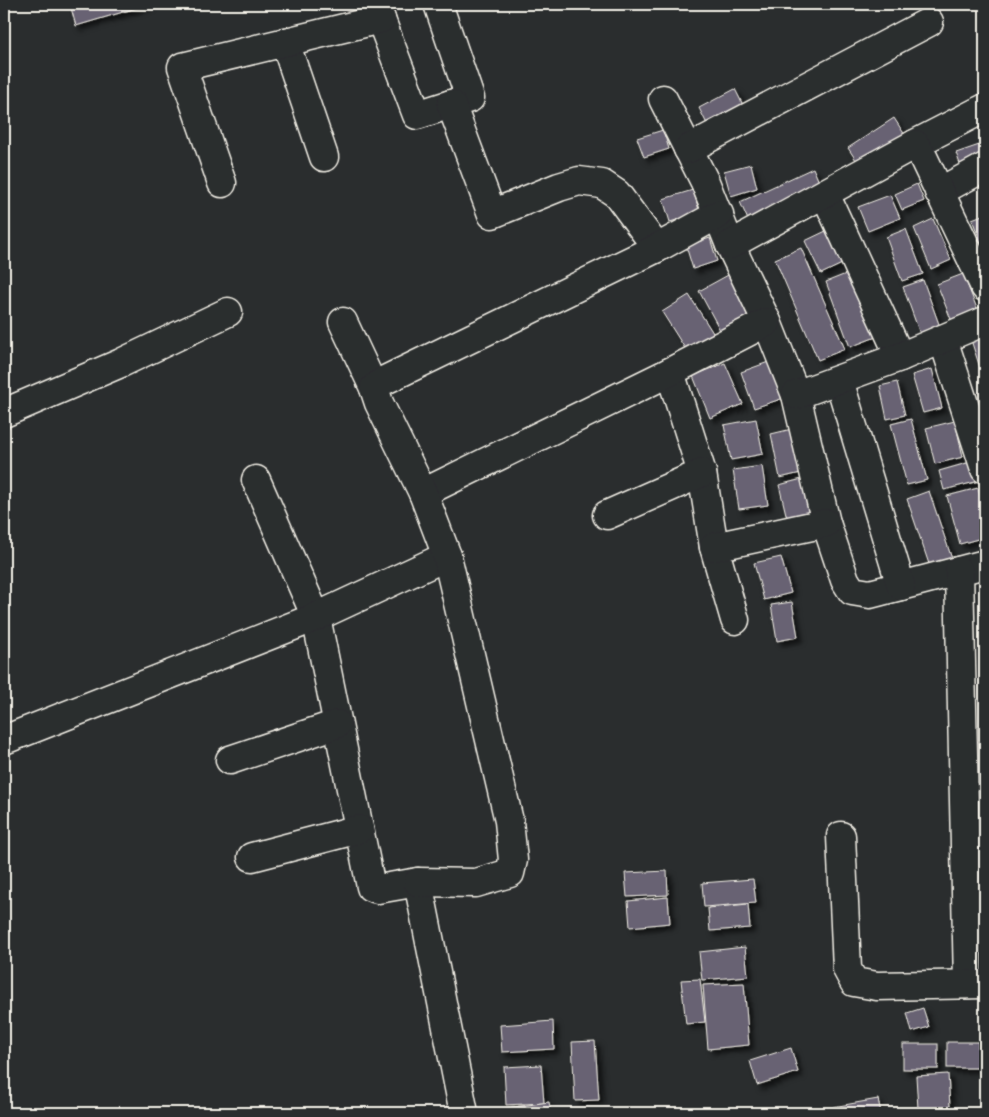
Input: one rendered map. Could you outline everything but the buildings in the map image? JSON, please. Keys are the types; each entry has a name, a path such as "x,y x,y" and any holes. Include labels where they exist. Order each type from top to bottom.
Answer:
{"street":[{"path":"222,184 182,66 285,42 378,11 417,114 470,98 438,4"},
{"path":"688,149 929,22"},
{"path":"285,42 324,157"},
{"path":"663,100 705,182 730,245 767,322 796,395 826,523 844,580 852,591 870,594 985,564"},
{"path":"451,104 492,214 579,181 602,184 617,194 657,248"},
{"path":"730,245 985,108"},
{"path":"915,144 939,192 975,239 985,287"},
{"path":"939,192 985,167"},
{"path":"825,194 900,357"},
{"path":"374,388 383,381 657,248 719,214"},
{"path":"4,413 112,366 228,312"},
{"path":"796,395 900,357 985,321"},
{"path":"256,480 316,617 371,888 378,889 418,882 476,883 510,873 513,860 509,821 447,556 423,494 379,404 374,388 343,322"},
{"path":"423,494 767,322"},
{"path":"943,339 985,469"},
{"path":"670,372 702,473 714,547 735,620"},
{"path":"839,380 901,586"},
{"path":"607,515 702,473"},
{"path":"714,547 826,523"},
{"path":"4,740 316,617 447,556"},
{"path":"840,836 847,969 854,982 877,986 977,984 959,571"},
{"path":"230,760 338,724"},
{"path":"252,857 359,829"},
{"path":"418,882 464,1113"}]}
